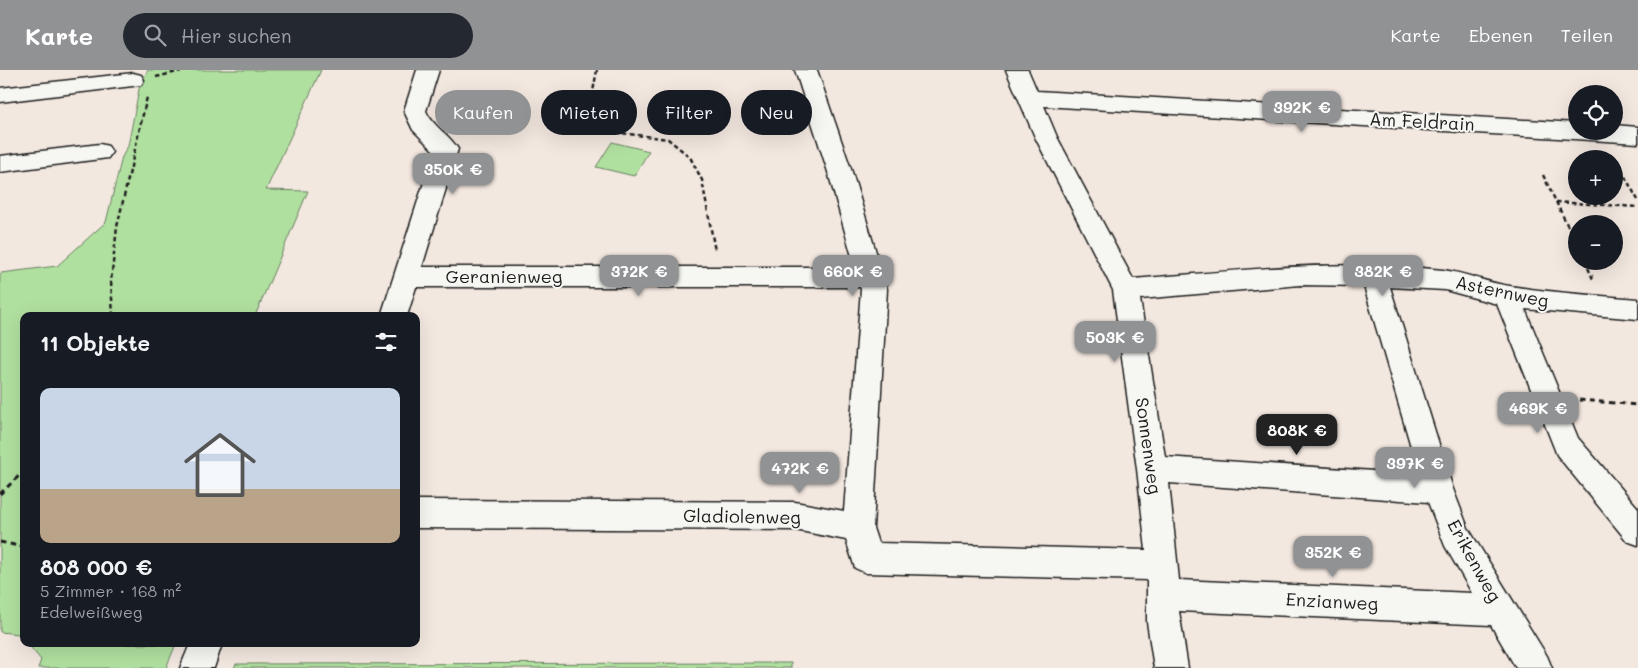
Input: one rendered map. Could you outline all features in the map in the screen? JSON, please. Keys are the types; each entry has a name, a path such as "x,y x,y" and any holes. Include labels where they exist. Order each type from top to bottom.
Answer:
{"street":[{"path":"395,312 446,149 421,125 414,111 428,70"},
{"path":"806,70 840,172 874,289 858,528 866,558 1163,580"},
{"name":"Sonnenweg","path":"1018,70 1046,137 1126,290 1152,469 1163,580 1163,622 1171,668"},
{"path":"0,95 144,85"},
{"name":"Am Feldrain","path":"1029,98 1568,131"},
{"path":"1623,134 1638,135"},
{"path":"0,164 100,152"},
{"name":"Asternweg","path":"1126,290 1300,274 1374,276 1445,280 1507,296 1547,302 1638,309"},
{"name":"Geranienweg","path":"406,277 871,276"},
{"name":"Erikenweg","path":"1374,276 1438,489 1456,536 1535,668"},
{"path":"1507,296 1567,446 1638,531"},
{"path":"1152,469 1438,489"},
{"name":"Gladiolenweg","path":"420,514 795,516 858,528"},
{"name":"Enzianweg","path":"1163,580 1501,610"},
{"path":"197,668 205,647"}],"path":[{"path":"113,312 111,281 117,227 144,85 155,70"},
{"path":"596,70 588,118 591,125 598,130 668,139 690,157 702,180 720,277"},
{"path":"1597,140 1638,200"},
{"path":"1544,175 1568,227"},
{"path":"1556,202 1638,207"},
{"path":"1590,270 1595,281"},
{"path":"1546,397 1638,405"},
{"path":"0,494 20,475"},
{"path":"0,542 20,546"}],"green space":[{"path":"148,70 321,70 266,190 308,191 257,312 20,312 20,635 0,632 0,276 1,273 57,266 106,222 122,157 128,146 140,84"},
{"path":"612,142 649,151 634,176 596,167"},
{"path":"30,647 175,647 166,668 38,668 41,660"},
{"path":"791,663 791,668 234,668 236,664"}]}
